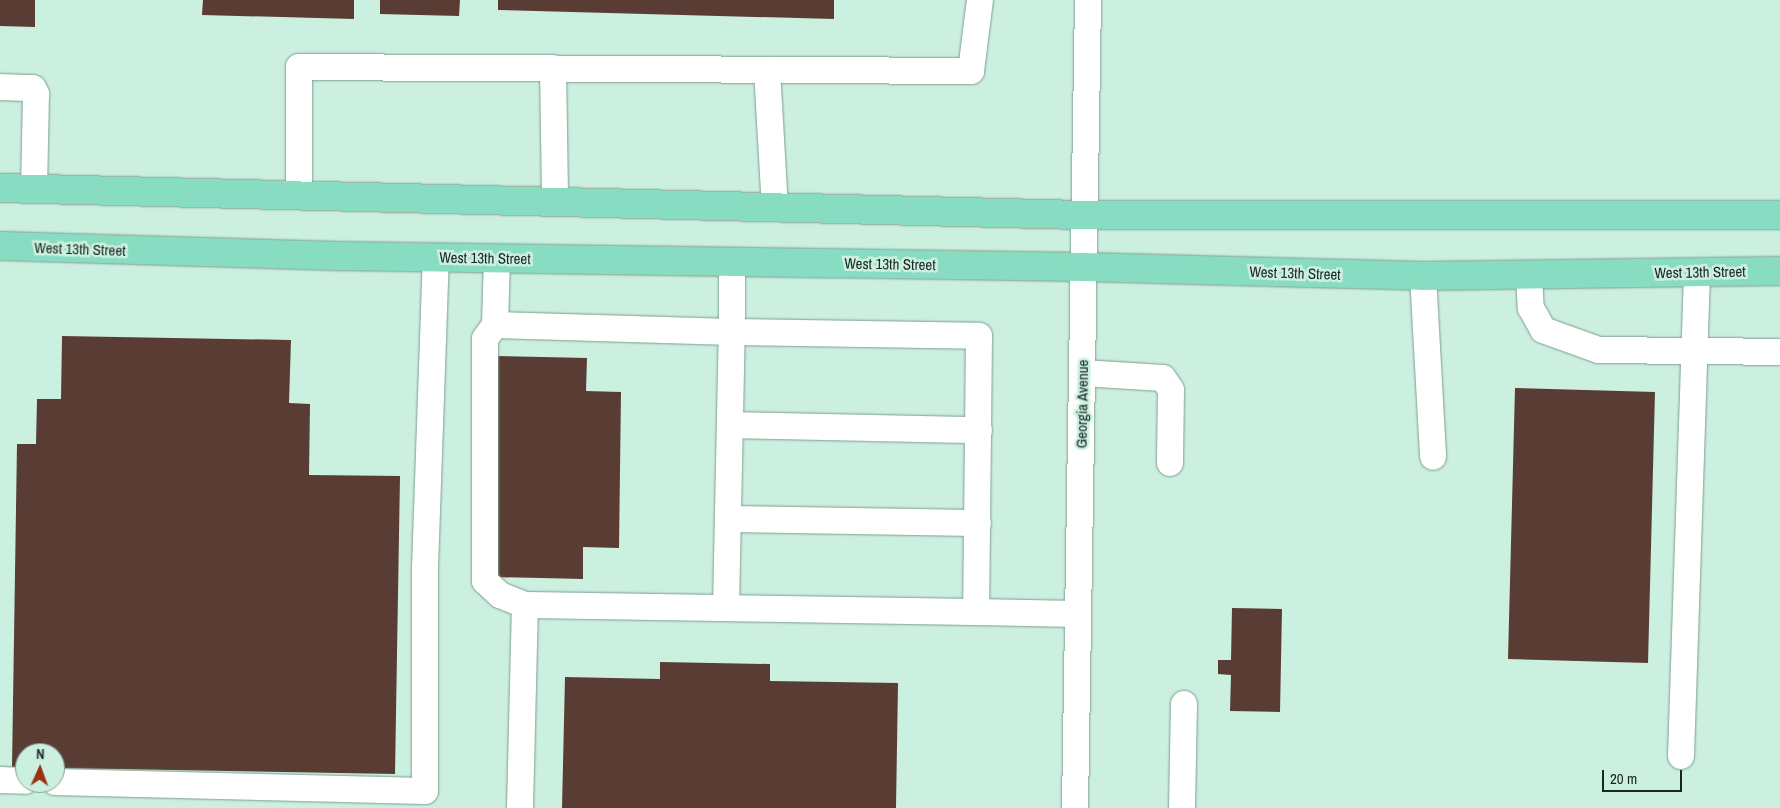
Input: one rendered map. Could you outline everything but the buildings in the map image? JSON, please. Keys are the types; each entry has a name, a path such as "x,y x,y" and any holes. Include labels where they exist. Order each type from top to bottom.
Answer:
{"main road":[{"path":"0,188 1085,215 1780,215"},
{"name":"West 13th Street","path":"0,246 436,257 1084,267 1423,276 1780,271"}],"street":[{"path":"299,195 299,67 971,71 980,0"},
{"name":"Georgia Avenue","path":"1075,808 1088,0"},
{"path":"553,68 555,202"},
{"path":"767,70 775,208"},
{"path":"0,87 33,88 36,94 34,188"},
{"path":"65,782 426,791 425,568 436,257"},
{"path":"497,258 495,325 485,339 484,581 500,595 525,605 1078,614"},
{"path":"726,608 732,261"},
{"path":"1681,756 1697,272"},
{"path":"1529,275 1531,308 1543,330 1599,350 1780,352"},
{"path":"1423,276 1433,457"},
{"path":"495,325 732,332 980,336 976,612"},
{"path":"1082,373 1163,378 1171,390 1170,464"},
{"path":"730,426 978,430"},
{"path":"728,519 978,523"},
{"path":"520,808 525,605"},
{"path":"1182,808 1184,704"},
{"path":"0,780 15,781"}]}
